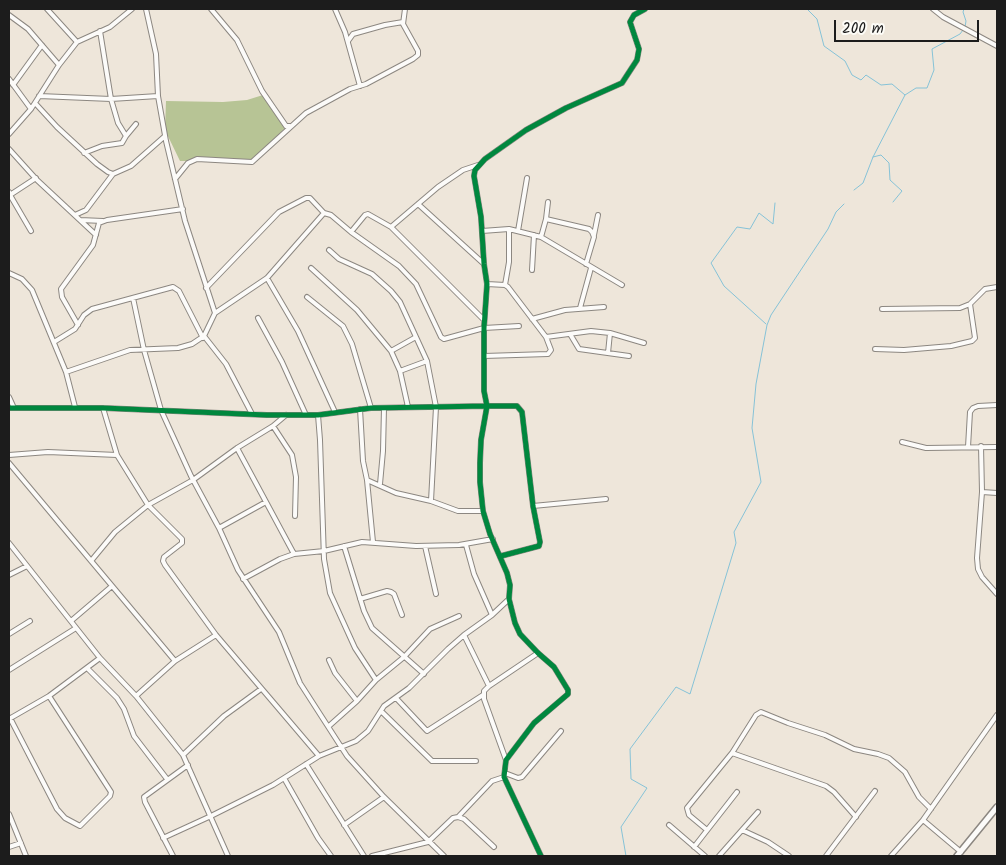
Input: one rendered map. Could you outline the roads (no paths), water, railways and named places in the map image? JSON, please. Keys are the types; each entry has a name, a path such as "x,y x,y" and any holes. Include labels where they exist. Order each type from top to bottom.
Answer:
{"street":[{"path":"47,9 77,42"},
{"path":"9,134 31,109 77,42 110,26 132,9"},
{"path":"146,9 156,54 158,96 165,136 182,209 215,313"},
{"path":"211,9 237,40 262,91 286,126 290,126"},
{"path":"335,9 348,41 360,86"},
{"path":"175,179 188,163 197,160 252,162 306,113 418,55 418,51 403,22 405,9"},
{"path":"391,227 438,187 463,170 478,165 526,130 566,108 622,82 637,60 639,50 630,22 634,15 645,9"},
{"path":"933,9 942,17 997,46"},
{"path":"9,15 28,28 60,65"},
{"path":"348,41 353,34 403,22"},
{"path":"100,31 111,98 118,123 126,136"},
{"path":"13,85 42,45"},
{"path":"9,79 31,109"},
{"path":"39,96 111,98 158,96"},
{"path":"35,103 96,164 113,174"},
{"path":"84,152 102,146 122,143 136,124"},
{"path":"75,216 86,210 113,174 131,166 165,136"},
{"path":"9,149 36,178 96,235"},
{"path":"478,165 474,176 480,208 486,284 484,391 487,406 481,440 480,463 483,510 501,556 510,586 509,599 520,634 554,666 568,690 568,694 534,723 506,760"},
{"path":"31,231 10,194 36,178"},
{"path":"518,231 527,178"},
{"path":"206,288 279,212 306,198 310,198 324,213 331,215 351,232 399,266 416,284 441,337 444,339 484,328 519,326"},
{"path":"541,237 548,202"},
{"path":"418,204 484,264"},
{"path":"80,220 102,221 182,209"},
{"path":"86,210 86,226"},
{"path":"66,372 130,350 178,348 192,344 204,337 215,313 267,278 324,213"},
{"path":"351,232 368,214 391,227 484,320"},
{"path":"586,264 598,215"},
{"path":"546,219 589,229 594,237"},
{"path":"78,325 62,297 61,289 93,245 98,226 102,221"},
{"path":"482,231 509,229 541,237 591,268 622,284"},
{"path":"505,286 509,262 509,229"},
{"path":"532,270 534,235"},
{"path":"329,250 339,259 372,274 391,291 400,302 427,361 436,407 431,501"},
{"path":"311,268 357,310 391,351 400,371 408,407"},
{"path":"580,308 591,268"},
{"path":"9,273 22,279 32,290 66,372 74,407"},
{"path":"267,278 298,331 335,412"},
{"path":"484,356 548,354 551,350 546,337 505,286 486,284"},
{"path":"54,342 75,329 84,315 92,309 173,287 176,288 204,337 226,364 252,414"},
{"path":"882,309 960,308 970,304 985,289 997,287"},
{"path":"307,297 343,326 352,344 371,408"},
{"path":"133,298 144,350 161,410 193,480 219,528 243,579 279,632 300,683 329,726 340,747 384,796 444,856"},
{"path":"875,349 904,350 951,346 972,341 975,338 970,304"},
{"path":"532,319 580,308 604,307"},
{"path":"258,318 282,362 306,415"},
{"path":"546,337 591,331 610,333 644,342"},
{"path":"608,353 610,333"},
{"path":"570,334 579,349 629,356"},
{"path":"391,351 416,337"},
{"path":"400,371 427,361"},
{"path":"9,397 11,408 74,407 286,415 318,415 371,408 516,406 522,412 533,506 540,542 539,546 501,556"},
{"path":"968,447 970,412 978,406 997,405"},
{"path":"103,408 117,455 148,505 181,537 182,542 164,557 163,561 216,634 319,756"},
{"path":"380,484 384,408"},
{"path":"360,409 373,542"},
{"path":"91,561 115,532 148,505 193,480 237,448 273,426 286,415"},
{"path":"318,415 324,559 330,593 356,648 376,680"},
{"path":"273,426 292,455 296,478 295,516"},
{"path":"902,442 926,448 997,447"},
{"path":"981,446 982,492 977,558 978,569 982,577 997,594"},
{"path":"237,448 294,554"},
{"path":"9,455 48,452 117,455"},
{"path":"9,463 175,661"},
{"path":"367,480 380,484 396,493 431,501 458,511 483,510"},
{"path":"982,492 997,493"},
{"path":"533,506 606,499"},
{"path":"219,528 266,502"},
{"path":"243,579 280,559 294,554 324,551 344,546 373,542 426,546 466,545 493,539"},
{"path":"9,544 100,658 136,696 183,754 228,856"},
{"path":"466,545 474,574 492,615"},
{"path":"344,546 360,599 372,628 424,674"},
{"path":"426,546 436,594"},
{"path":"9,575 27,566"},
{"path":"71,622 112,586"},
{"path":"360,599 391,592 394,594 402,615"},
{"path":"164,838 284,778 319,756 356,742 363,737 381,711 409,688 464,635 492,615 509,599"},
{"path":"329,726 430,629 459,616"},
{"path":"9,634 30,621"},
{"path":"9,670 76,628"},
{"path":"136,696 175,661 216,634"},
{"path":"464,635 489,686"},
{"path":"396,698 427,731 483,695 489,686 538,653"},
{"path":"49,696 111,792 110,796 80,826 65,818 57,809 9,718 49,696 88,669 100,658"},
{"path":"329,660 335,673 357,701"},
{"path":"88,669 117,698 124,709 134,736 167,779"},
{"path":"183,754 224,716 261,689"},
{"path":"483,695 506,760 504,775 541,856"},
{"path":"381,711 432,761 476,761"},
{"path":"707,830 689,816 687,808 732,754 756,715 761,712 788,724 825,735 854,749 889,758 905,772 919,797 931,809"},
{"path":"891,856 923,820 997,715"},
{"path":"372,856 428,842 453,818 458,817 492,780 504,775 522,777 561,731"},
{"path":"732,754 826,786 834,792 856,817"},
{"path":"306,764 364,856"},
{"path":"173,856 144,797 188,765"},
{"path":"284,778 318,838 331,856"},
{"path":"826,856 875,791"},
{"path":"694,847 737,792"},
{"path":"344,825 384,796"},
{"path":"923,820 959,854 997,807"},
{"path":"719,856 758,812"},
{"path":"9,814 26,856"},
{"path":"458,817 464,819 494,847"},
{"path":"670,825 705,856"},
{"path":"742,830 768,842 789,856"},
{"path":"9,848 21,843"}],"waterway":[{"path":"807,9 817,19 824,46 845,61 852,75 861,80 866,75 881,85 892,84 905,95 873,157 863,183 854,190"},
{"path":"964,9 965,27"},
{"path":"905,95 916,88 927,88 934,70 932,49 960,34 963,30"},
{"path":"873,157 881,155 889,163 890,180 902,191 893,202"},
{"path":"766,324 724,286 711,263 737,227 750,229 759,213 773,224 775,203"},
{"path":"626,856 621,827 647,788 631,779 630,749 676,687 690,694 736,543 734,532 761,482 752,428 756,384 767,325 771,315 828,229 836,212 844,204"}]}
